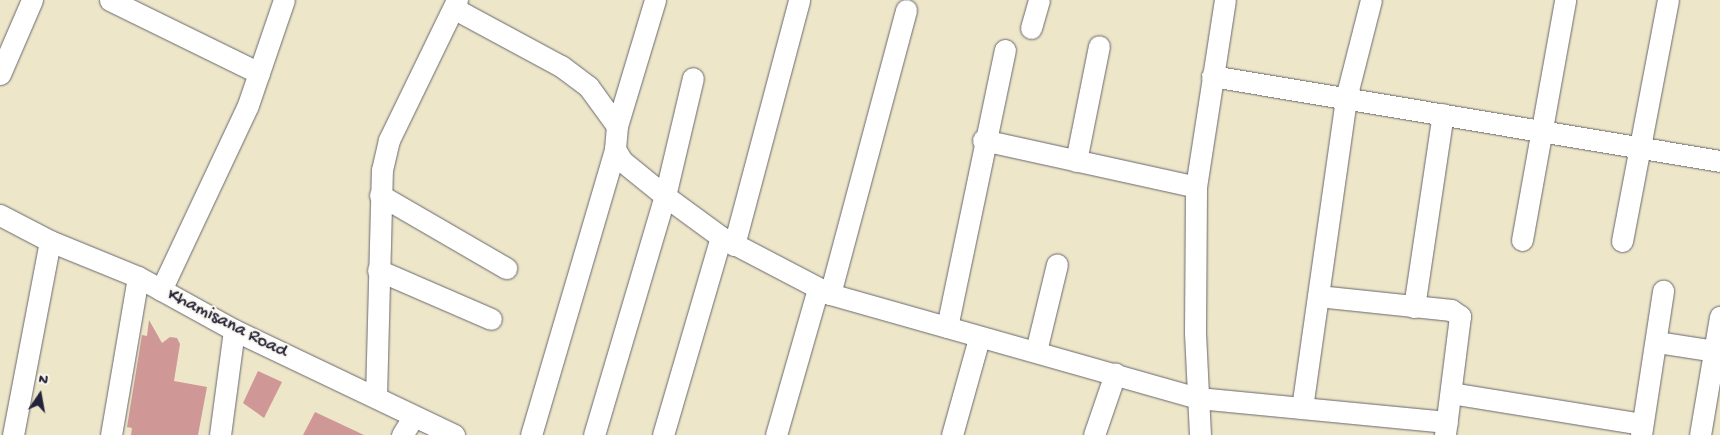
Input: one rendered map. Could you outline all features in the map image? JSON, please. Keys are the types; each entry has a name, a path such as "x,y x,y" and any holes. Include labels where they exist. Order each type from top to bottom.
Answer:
{"street":[{"path":"0,74 32,0"},
{"path":"110,0 259,73"},
{"path":"161,290 248,105 284,0"},
{"path":"531,435 615,149 617,126 655,0"},
{"path":"663,435 728,241 799,0"},
{"path":"1031,28 1039,0"},
{"path":"1200,435 1195,333 1196,187 1225,0"},
{"path":"1302,408 1346,98 1371,0"},
{"path":"1522,240 1565,0"},
{"path":"1622,241 1668,0"},
{"path":"376,397 380,194 389,140 456,5 575,75 602,102 617,126"},
{"path":"776,435 824,291 906,10"},
{"path":"1076,161 1099,46"},
{"path":"947,327 983,140 1004,50"},
{"path":"1212,76 1720,161"},
{"path":"594,435 665,196 694,78"},
{"path":"1414,306 1443,114"},
{"path":"983,140 1196,187"},
{"path":"615,149 622,161 665,196 728,241 824,291 979,338 1036,351 1198,398 1302,408 1446,429 1460,316 1451,310 1318,296"},
{"path":"380,194 506,268"},
{"name":"Khamisana Road","path":"0,215 50,241 138,277 234,330 454,435"},
{"path":"13,435 50,241"},
{"path":"1036,351 1057,264"},
{"path":"378,270 491,319"},
{"path":"111,435 138,277"},
{"path":"1451,393 1642,429 1664,291"},
{"path":"1707,433 1720,317"},
{"path":"220,435 234,330"},
{"path":"952,435 979,338"},
{"path":"1657,342 1715,351"},
{"path":"1094,435 1115,374"},
{"path":"402,435 414,416"}],"building":[{"path":"149,320 162,343 170,337 177,338 180,344 174,381 207,387 198,435 131,435 132,428 127,427 142,335 147,336"},
{"path":"258,371 282,382 264,418 243,403"},
{"path":"315,412 364,435 303,435"}]}
